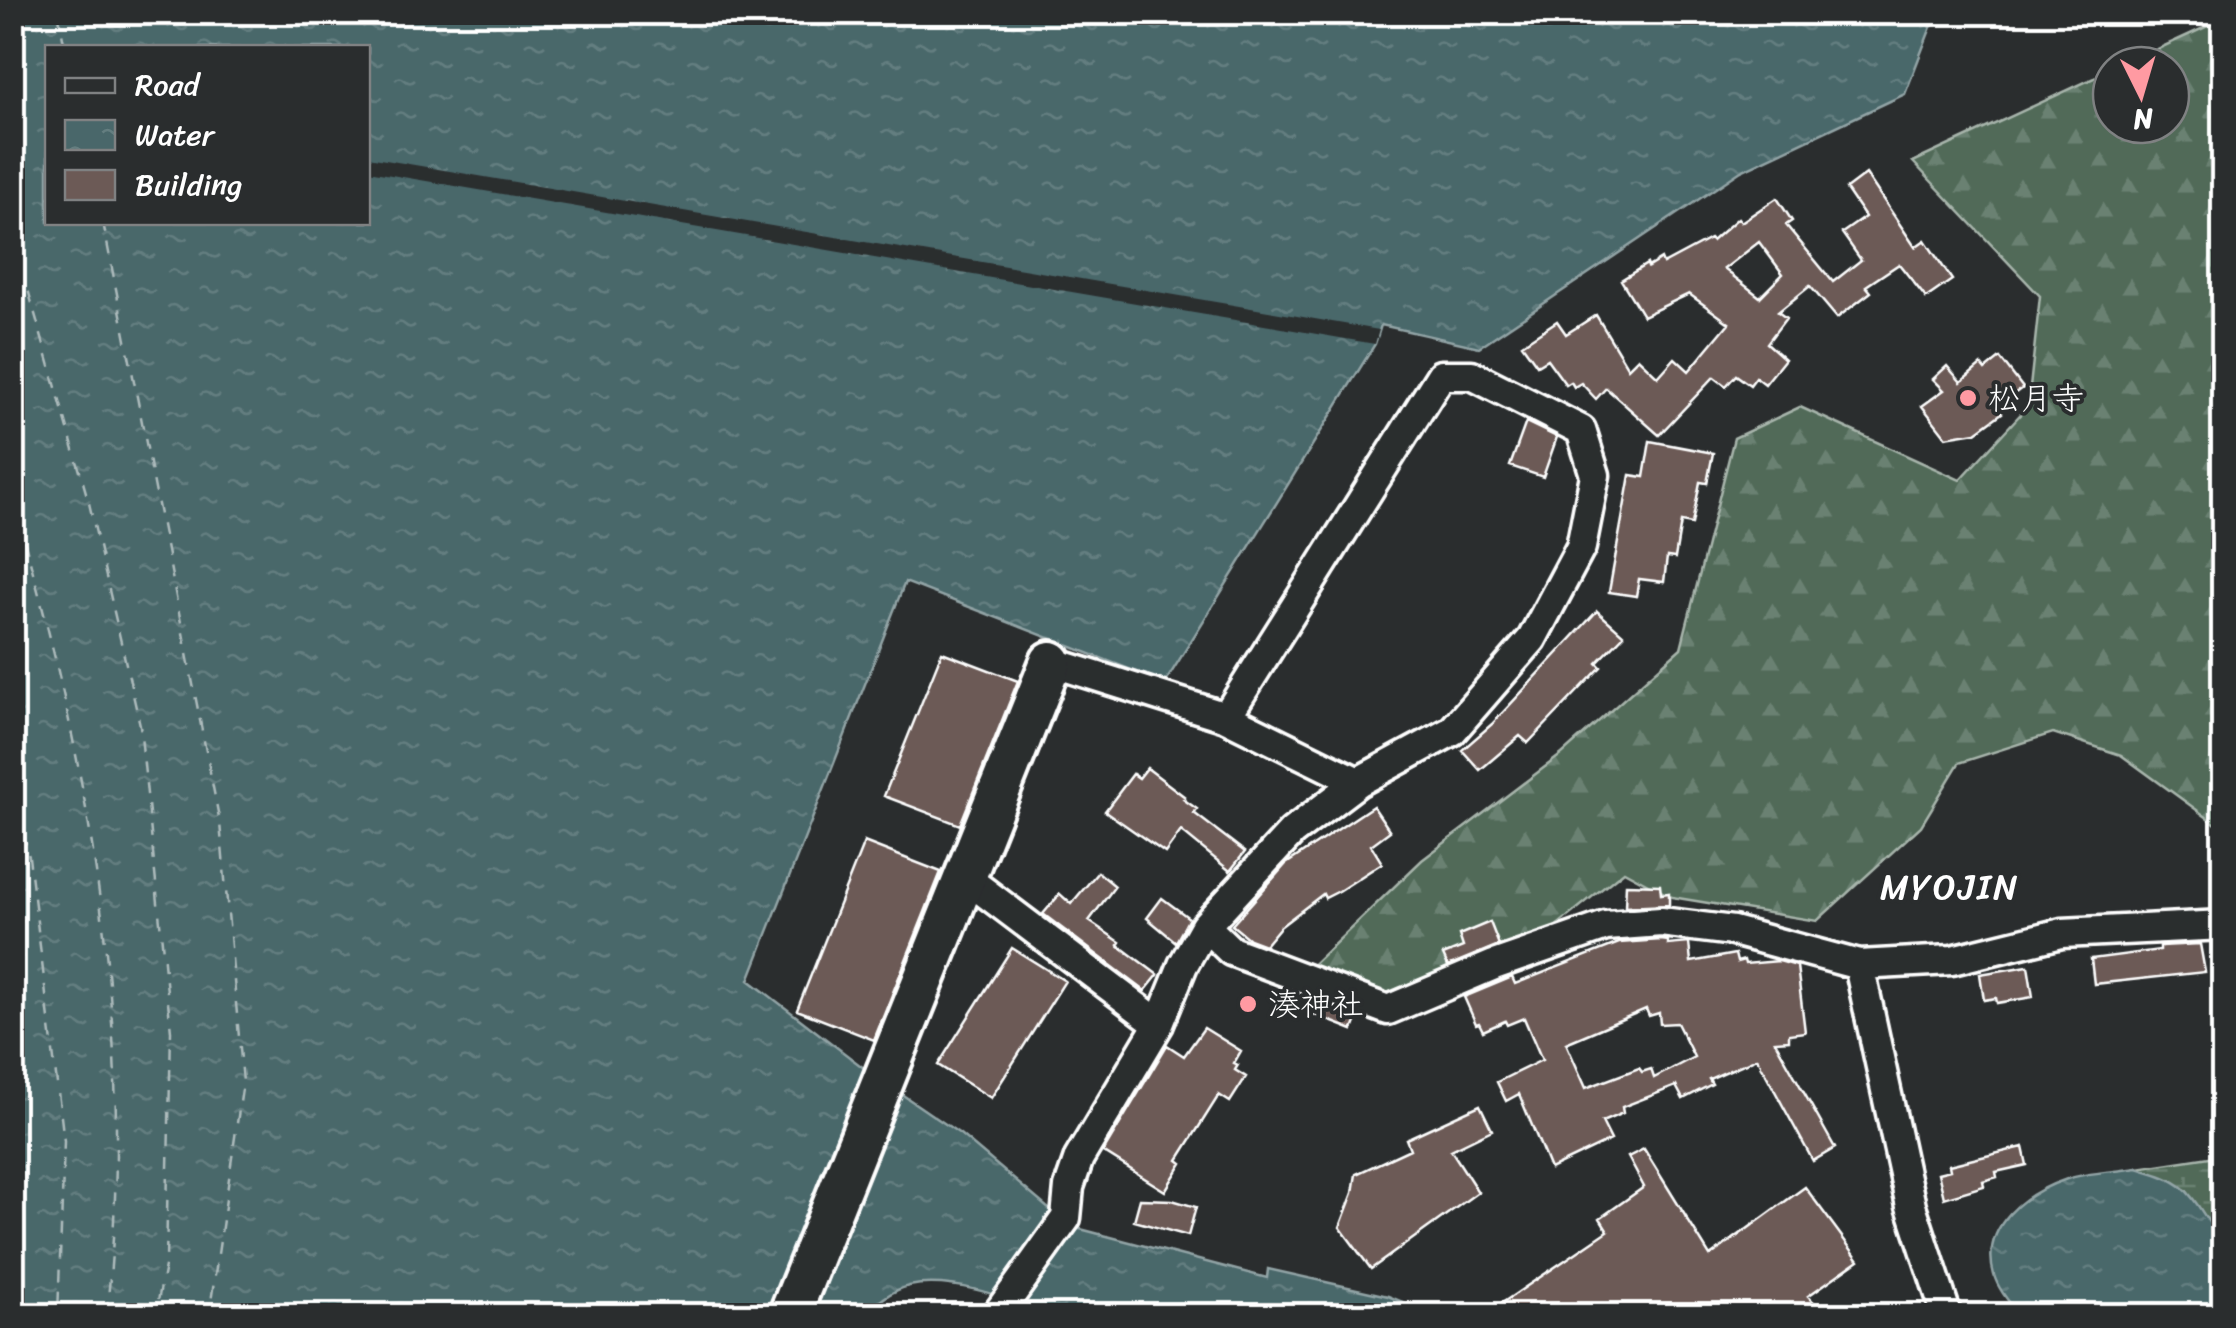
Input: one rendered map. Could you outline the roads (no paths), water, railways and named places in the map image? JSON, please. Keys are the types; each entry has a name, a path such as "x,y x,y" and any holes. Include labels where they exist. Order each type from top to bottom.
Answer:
{"street":[{"path":"1001,1307 1066,1218 1079,1158 1159,1024 1183,965 1205,926 1292,832 1358,782 1452,730 1532,638 1581,547 1595,475 1581,430 1472,375 1441,375 1226,718"},
{"path":"789,1316 1050,662 1226,718 1358,782"},
{"path":"966,878 1159,1024"},
{"path":"1205,926 1231,951 1388,1010 1606,926 1661,922 1733,931 1859,964 1952,960 2062,933 2224,925"},
{"path":"1859,964 1911,1206 1947,1316"}],"water":[{"path":"12,13 1985,13 1985,20 1944,16 1931,27 1905,94 1741,171 1479,347 1381,325 1375,344 1165,683 905,582 749,980 869,1072 960,1134 1069,1226 1267,1278 1268,1269 1388,1296 1434,1315 1055,1315 984,1291 926,1284 896,1291 863,1316 13,1316"},
{"path":"2137,1168 2183,1188 2223,1240 2223,1315 2019,1315 1998,1285 1991,1257 2000,1227 2010,1214 2036,1193 2067,1179"}],"place":[{"name":"松月寺","path":"1968,398"},
{"name":"湊神社","path":"1248,1004"}],"district":[{"name":"MYOJIN","path":"1950,887"}]}
